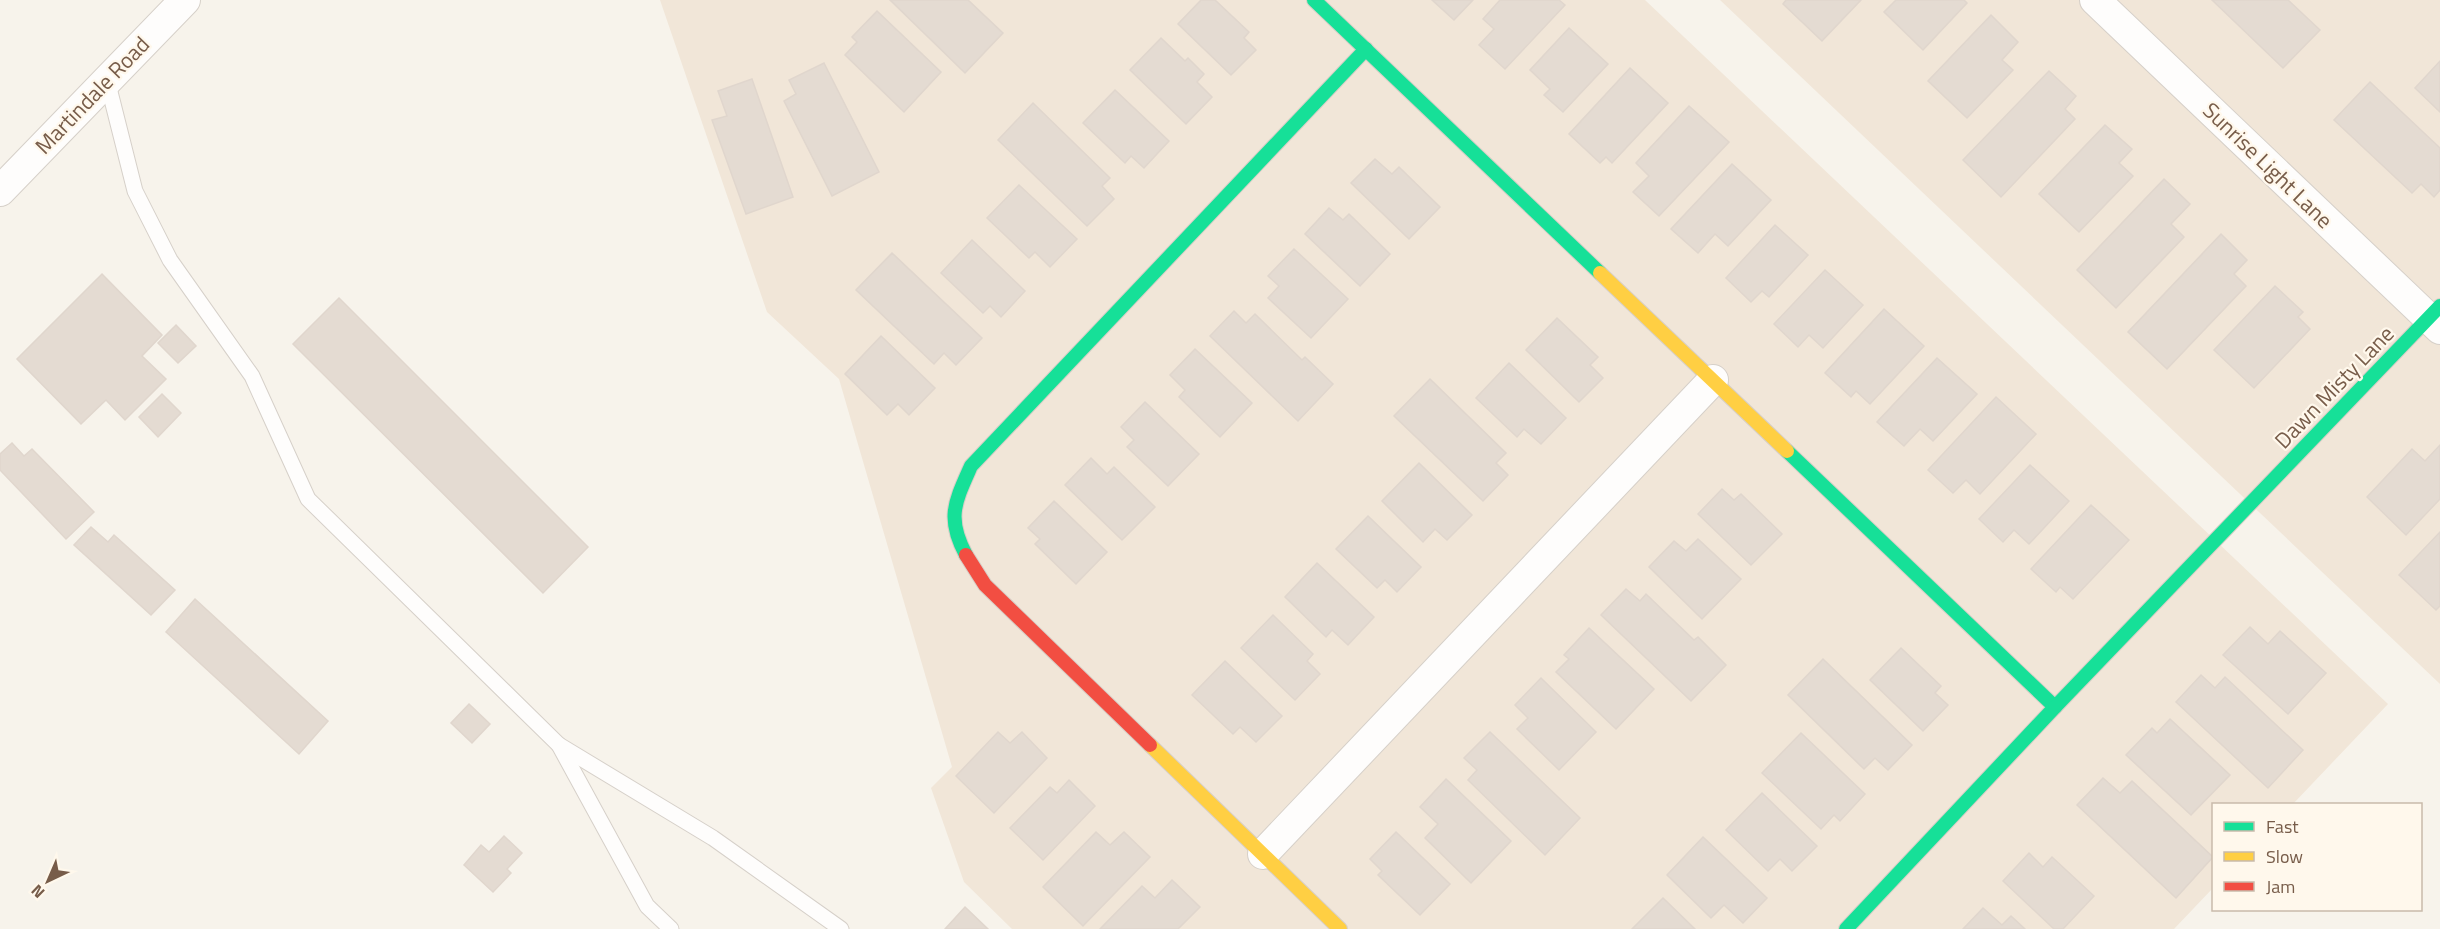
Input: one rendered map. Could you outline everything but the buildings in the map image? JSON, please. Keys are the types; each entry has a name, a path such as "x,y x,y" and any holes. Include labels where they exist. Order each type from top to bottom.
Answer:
{"street":[{"name":"Martindale Road","path":"0,191 185,0"},
{"path":"1314,0 2055,707"},
{"name":"Sunrise Light Lane","path":"2095,0 2436,318"},
{"path":"1340,929 985,585 966,558 953,521 958,496 971,466 1366,49"},
{"name":"Dawn Misty Lane","path":"1846,929 2055,707 2258,497 2436,318"},
{"path":"1263,854 1713,380"}],"lane":[{"path":"108,80 135,190 170,260 252,376 308,499 560,745 713,838 841,929"},
{"path":"560,745 647,906 671,929"}],"shaded area":[{"path":"660,0 1645,0 2388,704 2294,803 2212,803 2212,889 2174,929 1012,929 964,882 931,788 952,767 839,379 767,312"},
{"path":"1720,0 2440,0 2440,684"}],"traffic: fast":[{"path":"1314,0 1600,273"},
{"path":"966,555 956,531 955,510 971,466 1366,49"},
{"path":"2055,707 2440,306"},
{"path":"1787,451 2055,707 1846,929"}],"traffic: slow":[{"path":"1600,273 1787,451"},
{"path":"1150,745 1340,929"}],"traffic: jam":[{"path":"966,555 985,585 1150,745"}]}
